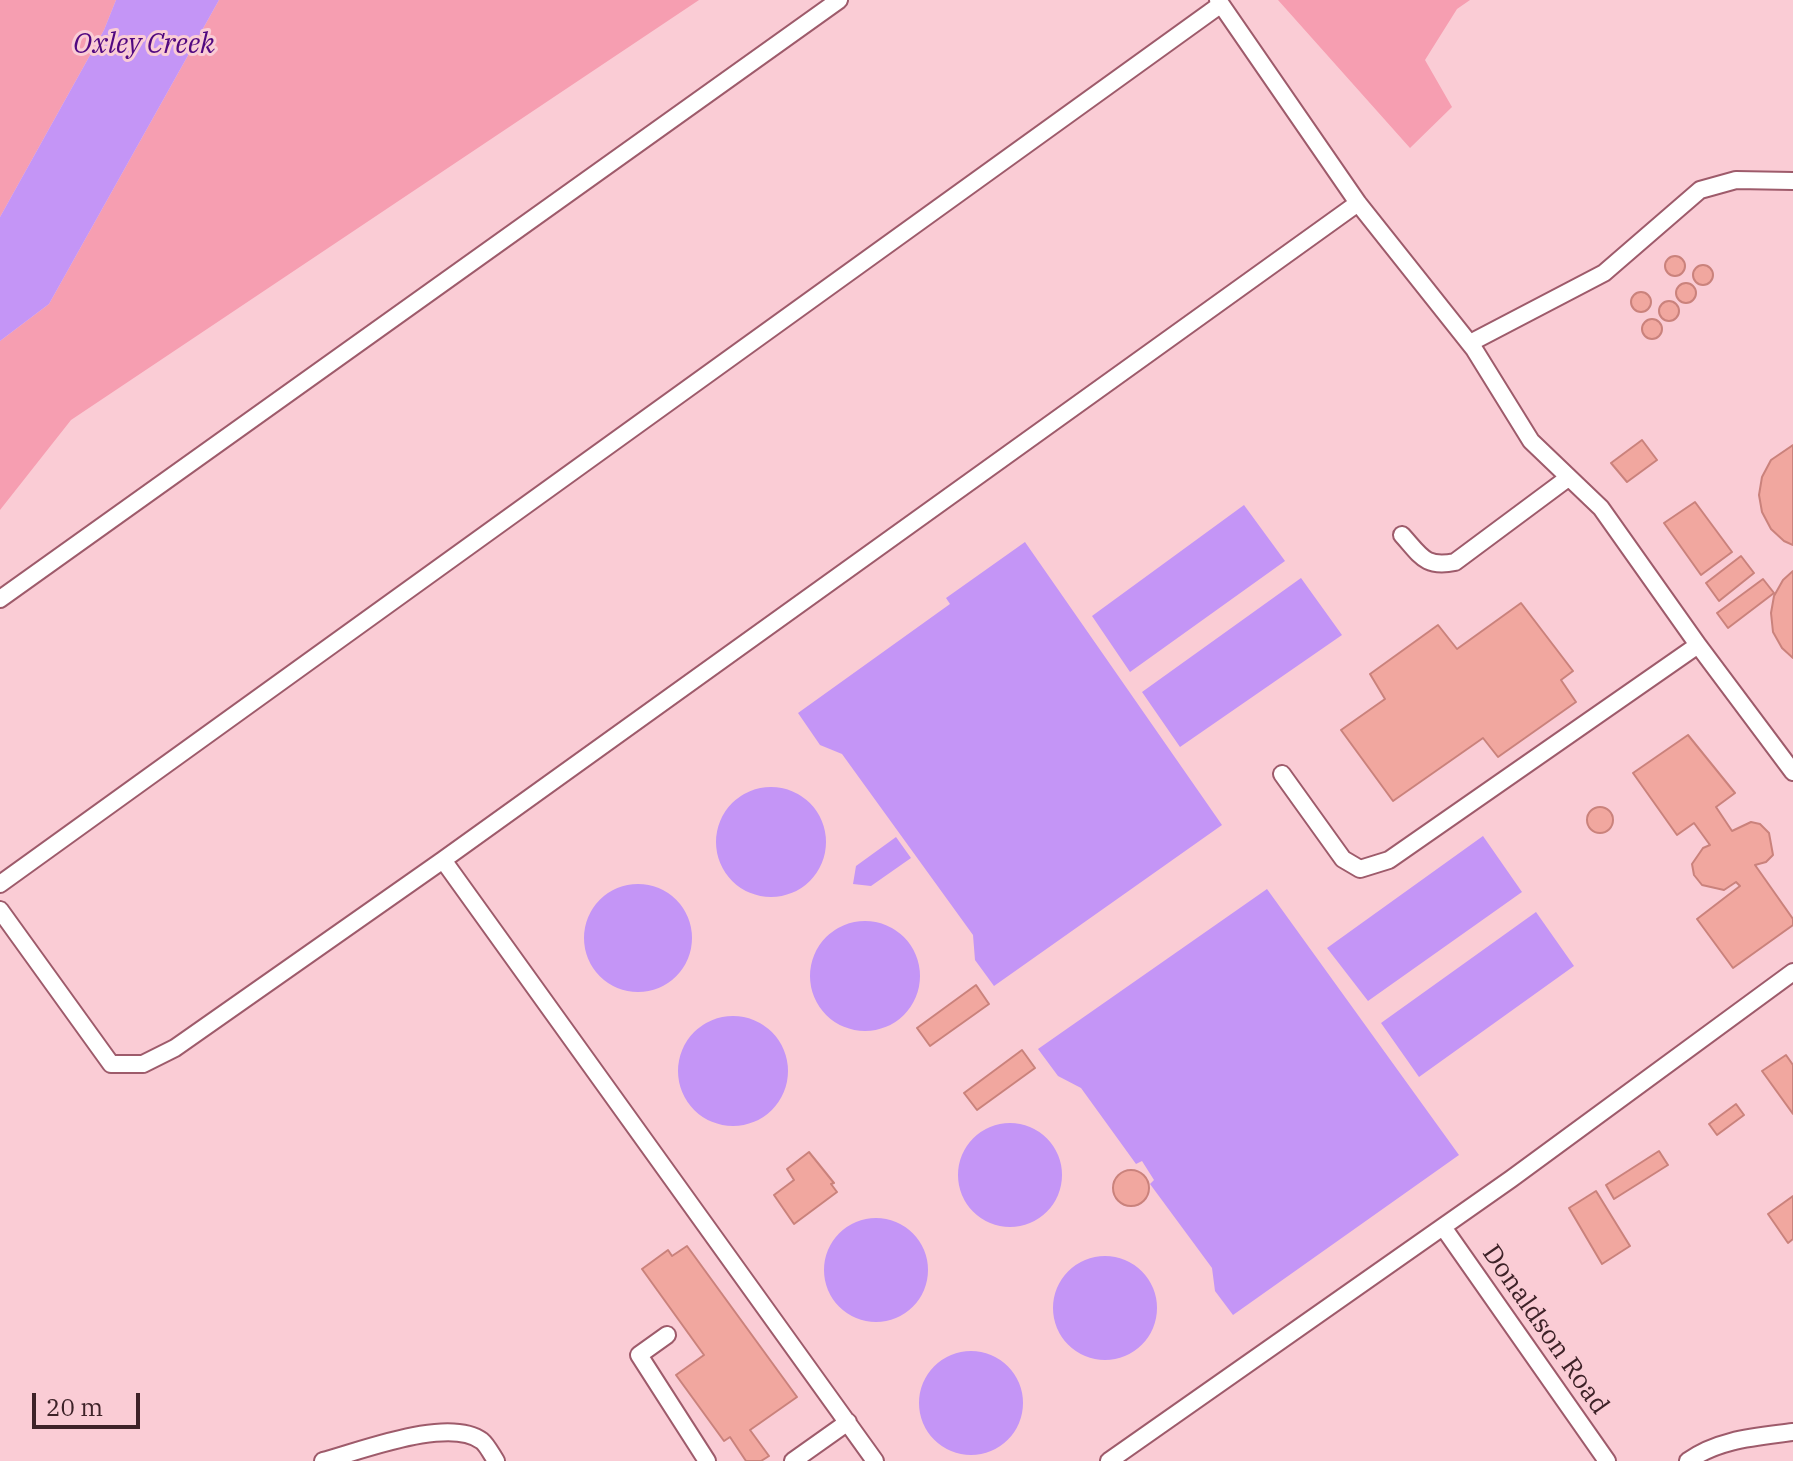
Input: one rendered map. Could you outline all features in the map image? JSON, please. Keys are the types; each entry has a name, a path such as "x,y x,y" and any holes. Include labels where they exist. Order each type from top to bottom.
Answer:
{"lane":[{"path":"0,599 839,0"},
{"path":"0,884 1219,2 1358,203 1470,343 1531,441 1601,508 1793,772"},
{"path":"1470,343 1604,273 1700,190 1736,180 1793,181"},
{"path":"0,910 111,1064 143,1064 175,1048 443,860 1358,203"},
{"path":"1402,535 1425,561 1441,565 1455,562 1568,478"},
{"path":"1282,774 1343,859 1360,869 1389,860 1698,645"},
{"path":"443,860 875,1461"},
{"path":"1109,1461 1511,1179 1793,972"},
{"name":"Donaldson Road","path":"1443,1227 1607,1461"},
{"path":"667,1335 639,1355 707,1461"},
{"path":"793,1461 848,1422"},
{"path":"323,1461 349,1458 437,1430 463,1432 482,1441 496,1461"},
{"path":"1688,1461 1703,1451 1738,1439 1793,1432"}],"shaded area":[{"path":"0,0 116,0 104,30 0,217"},
{"path":"219,0 699,0 71,420 0,510 0,341 49,304"},
{"path":"1278,0 1470,0 1457,9 1425,60 1452,107 1410,148"}],"water":[{"name":"Oxley Creek","path":"116,0 219,0 49,304 0,341 0,217 104,30"},
{"path":"1244,505 1285,561 1130,672 1092,616"},
{"path":"1025,542 1222,825 994,986 975,960 973,935 842,754 820,745 798,713 950,604 946,598"},
{"path":"1301,578 1342,635 1180,747 1142,692"},
{"path":"771,787 792,791 810,803 822,821 826,842 822,863 810,881 792,893 771,897 750,893 732,881 720,863 716,842 720,821 732,803 750,791"},
{"path":"1483,836 1522,892 1368,1001 1327,948"},
{"path":"896,837 911,858 871,886 853,884 856,866"},
{"path":"638,884 659,888 676,900 688,917 692,938 688,959 676,976 659,988 638,992 617,988 600,976 588,959 584,938 588,917 600,900 617,888"},
{"path":"1267,889 1459,1155 1233,1315 1215,1291 1212,1268 1150,1184 1154,1180 1142,1161 1136,1164 1081,1088 1058,1076 1038,1049"},
{"path":"1536,912 1574,966 1419,1077 1381,1023"},
{"path":"865,921 886,925 904,937 916,955 920,976 916,997 904,1015 886,1027 865,1031 844,1027 826,1015 814,997 810,976 814,955 826,937 844,925"},
{"path":"733,1016 754,1021 772,1032 783,1050 788,1071 783,1092 772,1110 754,1121 733,1126 712,1121 694,1110 683,1092 678,1071 683,1050 694,1032 712,1021"},
{"path":"1010,1123 1030,1127 1047,1138 1058,1155 1062,1175 1058,1195 1047,1212 1030,1223 1010,1227 990,1223 973,1212 962,1195 958,1175 962,1155 973,1138 990,1127"},
{"path":"876,1218 896,1222 913,1233 924,1250 928,1270 924,1290 913,1307 896,1318 876,1322 856,1318 839,1307 828,1290 824,1270 828,1250 839,1233 856,1222"},
{"path":"1105,1256 1125,1260 1142,1271 1153,1288 1157,1308 1153,1328 1142,1345 1125,1356 1105,1360 1085,1356 1068,1345 1057,1328 1053,1308 1057,1288 1068,1271 1085,1260"},
{"path":"971,1351 991,1355 1008,1366 1019,1383 1023,1403 1019,1423 1008,1440 991,1451 971,1455 951,1451 934,1440 923,1423 919,1403 923,1383 934,1366 951,1355"}],"building":[{"path":"1675,256 1682,259 1685,266 1682,273 1675,276 1668,273 1665,266 1668,259"},
{"path":"1703,265 1710,268 1713,275 1710,282 1703,285 1696,282 1693,275 1696,268"},
{"path":"1686,283 1693,286 1696,293 1693,300 1686,303 1679,300 1676,293 1679,286"},
{"path":"1641,292 1648,295 1651,302 1648,309 1641,312 1634,309 1631,302 1634,295"},
{"path":"1669,301 1676,304 1679,311 1676,318 1669,321 1662,318 1659,311 1662,304"},
{"path":"1652,319 1659,322 1662,329 1659,336 1652,339 1645,336 1642,329 1645,322"},
{"path":"1642,440 1657,460 1627,482 1611,463"},
{"path":"1793,445 1793,545 1771,529 1762,512 1759,495 1762,477 1771,460"},
{"path":"1695,502 1732,552 1701,575 1664,523"},
{"path":"1741,556 1754,573 1719,601 1706,583"},
{"path":"1793,571 1793,658 1782,648 1773,632 1771,613 1774,596 1783,580"},
{"path":"1763,579 1774,593 1728,628 1717,613"},
{"path":"1521,603 1573,671 1561,680 1576,702 1498,757 1483,738 1393,801 1341,730 1385,699 1370,674 1438,625 1457,649"},
{"path":"1688,735 1735,793 1716,807 1732,831 1751,822 1760,824 1769,833 1773,855 1766,862 1755,865 1793,919 1793,925 1733,968 1697,919 1740,886 1736,882 1724,890 1702,885 1694,875 1692,864 1703,848 1710,845 1694,823 1677,835 1633,773"},
{"path":"1600,807 1609,811 1613,820 1609,829 1600,833 1591,829 1587,820 1591,811"},
{"path":"976,985 989,1004 930,1046 917,1028"},
{"path":"1022,1050 1035,1068 977,1110 964,1093"},
{"path":"1786,1055 1793,1065 1793,1114 1762,1071"},
{"path":"1736,1104 1744,1115 1717,1135 1709,1124"},
{"path":"1659,1151 1668,1165 1614,1199 1606,1185"},
{"path":"809,1152 834,1183 831,1184 837,1192 794,1224 774,1195 794,1180 787,1169"},
{"path":"1131,1170 1144,1175 1149,1188 1144,1201 1131,1206 1118,1201 1113,1188 1118,1175"},
{"path":"1596,1191 1630,1246 1602,1264 1569,1208"},
{"path":"1793,1196 1793,1239 1788,1243 1768,1214"},
{"path":"687,1246 797,1397 750,1430 769,1456 761,1461 746,1461 730,1437 724,1441 676,1375 704,1355 642,1269 668,1250 672,1256"}]}
